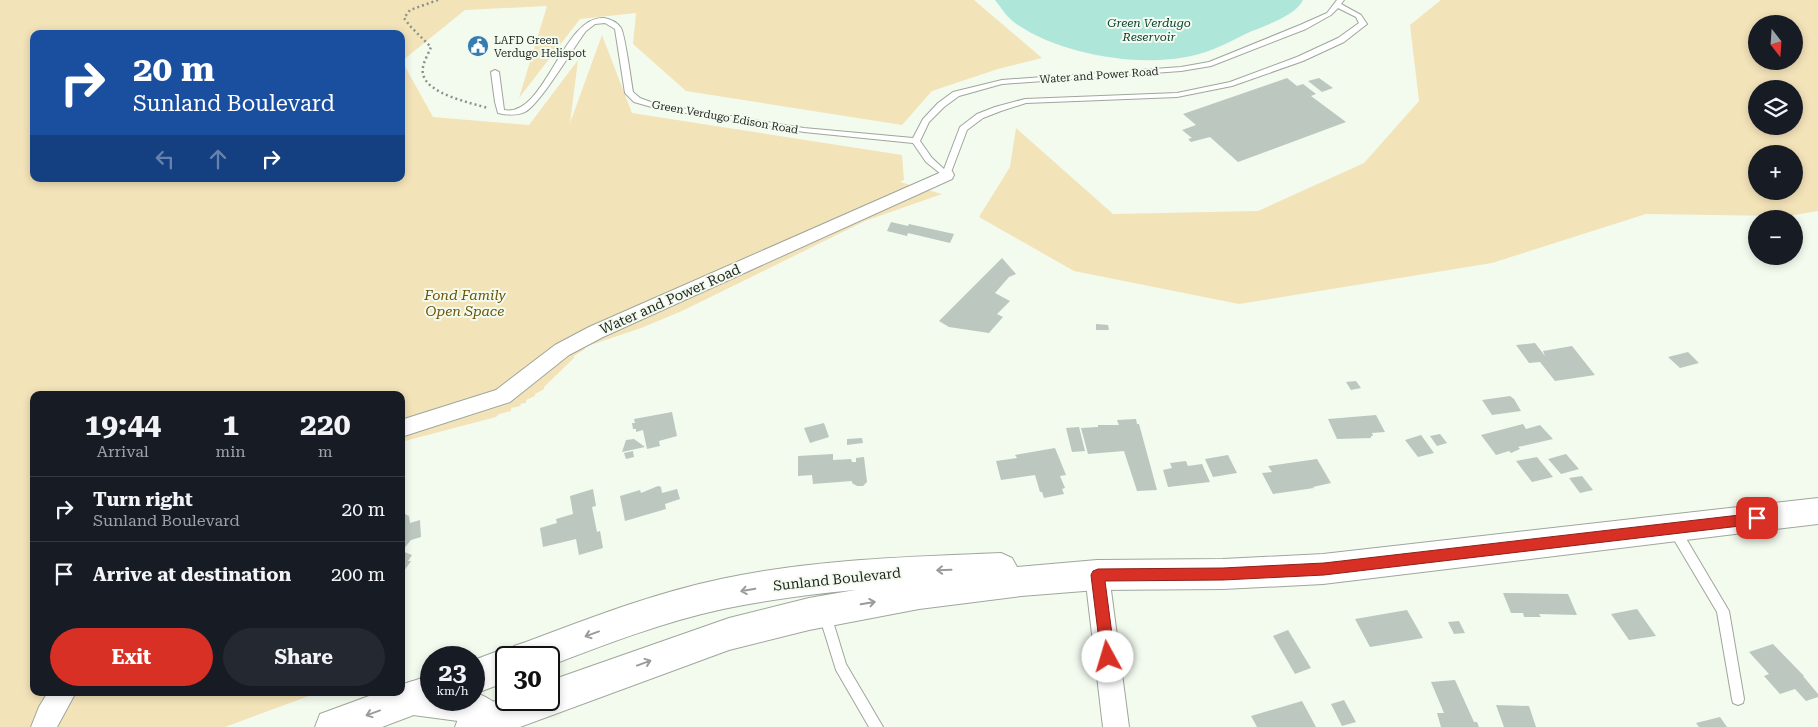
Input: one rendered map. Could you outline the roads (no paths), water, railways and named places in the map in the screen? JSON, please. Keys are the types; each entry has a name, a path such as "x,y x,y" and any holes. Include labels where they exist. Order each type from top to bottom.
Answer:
{"main road":[{"name":"Sunland Boulevard","path":"560,694 729,634 824,612 928,593 1020,581 1098,575 1223,574 1324,569 1818,511"},
{"name":"Sunland Boulevard","path":"559,646 638,617 721,594 804,580 911,570 1023,567 1098,575"},
{"path":"333,727 420,696"},
{"path":"472,711 485,725 519,711"}],"street":[{"name":"Water and Power Road","path":"405,428 503,396 562,350 596,332 946,175"},
{"path":"1098,575 1116,727"},
{"path":"44,727 48,716 60,696"}],"lane":[{"name":"Water and Power Road","path":"916,141 926,121 941,104 956,94 1002,82 1172,70 1211,64 1303,27 1329,14 1339,2 1359,16 1364,24 1341,40 1300,59 1232,84 1177,95 1025,101 980,116 963,129 946,175"},
{"name":"Green Verdugo Edison Road","path":"495,72 499,83 498,105 501,112 508,114 517,113 527,108 534,100 583,29 592,22 605,19 612,22 618,29 629,93 637,100 655,106 804,130 916,141"},
{"path":"916,141 930,160 946,175"},
{"path":"1674,528 1724,611 1738,699"},
{"path":"824,612 840,666 876,727"}],"water":[{"name":"Green Verdugo Reservoir","path":"995,0 1303,0 1288,15 1226,44 1199,54 1178,58 1131,60 1082,52 1037,36 1014,23"}],"place":[{"name":"LAFD Green Verdugo Helispot","path":"478,46"}],"park label":[{"name":"Fond Family Open Space","path":"465,304"}]}
